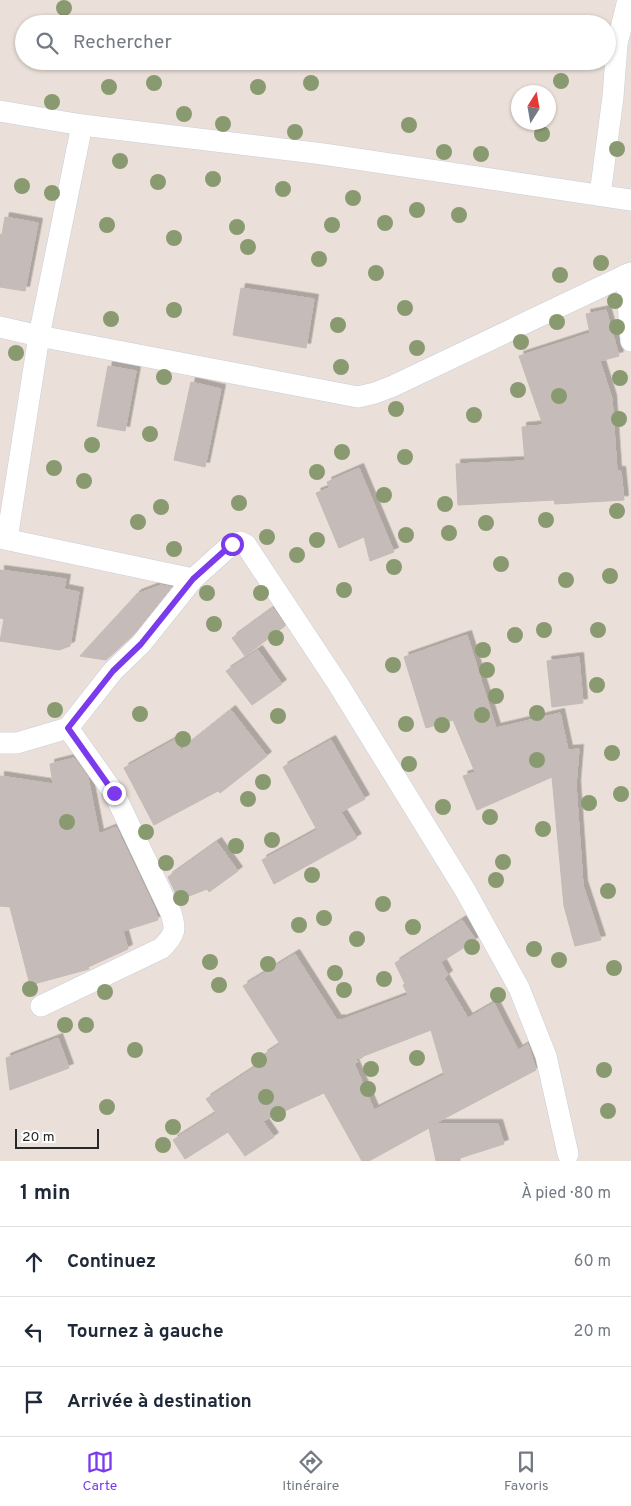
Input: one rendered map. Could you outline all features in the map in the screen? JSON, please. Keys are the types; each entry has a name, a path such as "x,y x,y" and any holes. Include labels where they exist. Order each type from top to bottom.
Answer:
{"street":[{"path":"616,54 628,0"},
{"path":"600,195 614,70"},
{"path":"0,111 82,125 323,154 631,200"},
{"path":"82,125 39,336 4,538 193,579"},
{"path":"0,326 39,336 358,397 393,386 629,274 631,341"},
{"path":"0,743 16,743 68,728 113,671 141,644 193,579 232,544 240,542 246,545 338,684 466,890 519,988 546,1056 568,1154"},
{"path":"40,1006 162,948 172,936 176,926 172,913 114,793 68,728"}],"building":[{"path":"5,217 38,223 25,291 0,287 0,234 2,235"},
{"path":"241,288 314,299 306,348 233,335"},
{"path":"606,310 619,356 600,361 612,399 617,471 621,471 624,500 555,504 554,500 458,505 456,464 525,461 522,427 543,425 519,356 590,333 586,314"},
{"path":"108,366 136,371 125,431 97,426"},
{"path":"191,382 221,389 205,467 174,460"},
{"path":"359,468 394,552 370,561 364,537 339,548 316,493 329,488 327,482"},
{"path":"0,570 66,579 64,589 79,592 70,646 59,650 0,641 4,619 0,618"},
{"path":"161,585 171,587 132,636 106,660 80,656 137,594"},
{"path":"273,608 285,626 245,656 232,638"},
{"path":"467,635 496,728 560,713 568,750 579,749 576,785 583,885 601,940 575,946 564,906 552,777 477,810 463,776 475,772 453,720 426,728 404,657"},
{"path":"258,650 282,684 252,705 226,671"},
{"path":"579,657 583,703 552,707 547,661"},
{"path":"231,710 267,756 220,793 218,791 154,825 124,768 176,739 181,750"},
{"path":"331,740 365,799 341,812 357,838 274,884 262,860 317,830 283,767"},
{"path":"74,758 88,777 99,834 116,827 155,909 158,920 123,931 128,949 88,967 89,969 30,985 10,907 0,906 0,776 53,784 50,764"},
{"path":"217,842 238,871 209,892 207,889 179,900 168,877"},
{"path":"462,920 476,940 441,962 448,975 444,978 468,1018 494,1003 518,1050 528,1044 536,1070 434,1124 498,1124 504,1144 460,1158 460,1161 436,1161 429,1128 369,1161 362,1161 324,1093 263,1121 274,1137 245,1156 228,1132 185,1159 173,1140 216,1113 206,1099 266,1060 263,1055 280,1044 243,986 295,954 337,1020 341,1020 408,995 395,963","holes":["431,1030 444,1075 374,1110 354,1063 358,1062 356,1059"]},
{"path":"58,1038 69,1068 10,1090 6,1058"}],"route":[{"path":"114,793 68,728 113,671 141,644 193,579 232,544"}]}
